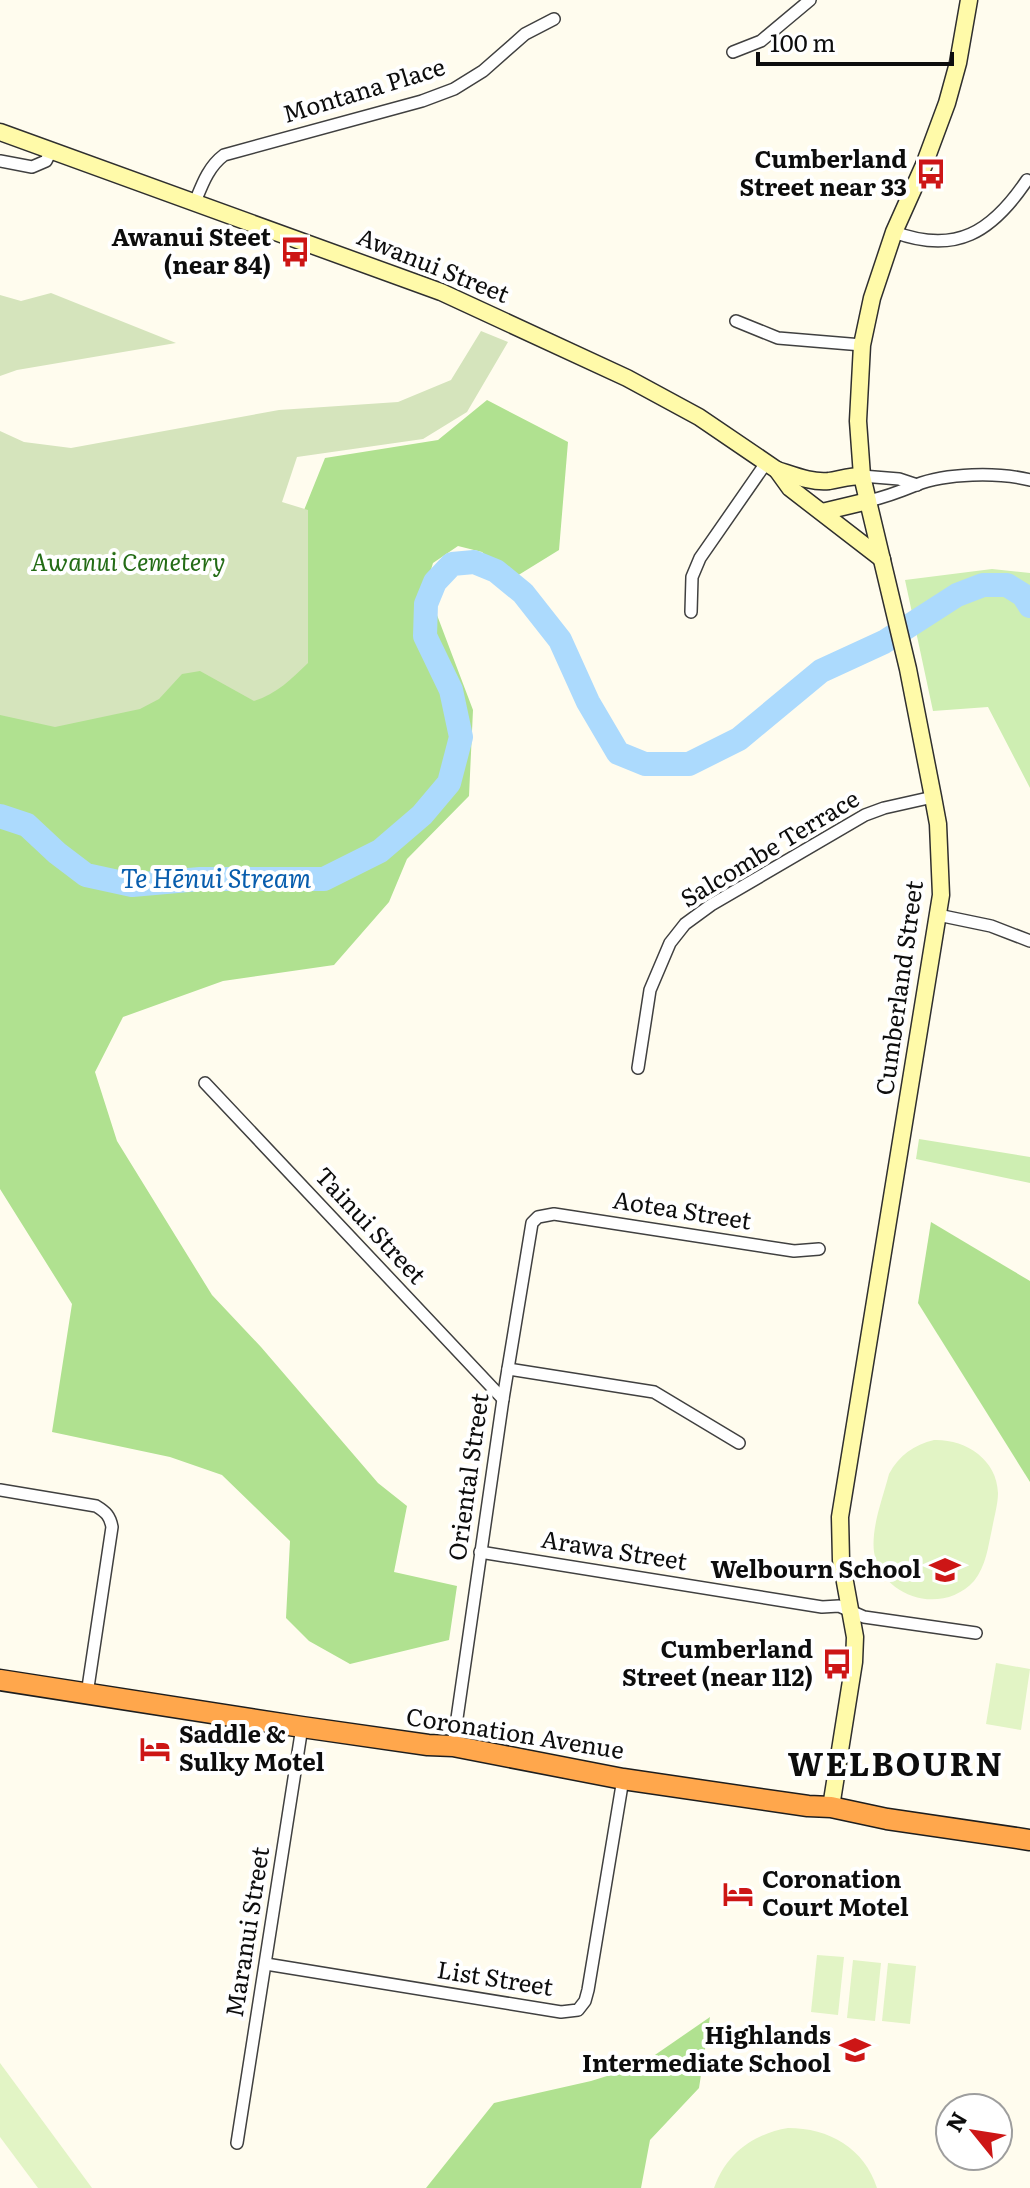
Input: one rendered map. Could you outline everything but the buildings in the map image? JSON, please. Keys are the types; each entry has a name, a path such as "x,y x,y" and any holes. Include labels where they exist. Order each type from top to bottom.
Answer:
{"highway":[{"name":"Coronation Avenue","path":"0,1680 302,1727 453,1746 623,1779 831,1807 1027,1843"}],"main road":[{"name":"Cumberland Street","path":"831,1807 854,1662 855,1637 841,1560 840,1517 938,915 940,865 933,797 906,662 862,476 858,421 862,345 872,298 894,232 947,103 958,63 969,0"},
{"name":"Awanui Street","path":"0,132 472,304 699,417 771,467 790,488 882,559"},
{"name":"Awanui Street","path":"771,467 812,481 862,476"},
{"path":"822,512 868,501"}],"street":[{"path":"733,52 761,41 810,0"},
{"name":"Montana Place","path":"195,202 208,173 224,155 422,101 454,89 483,71 525,34 554,19"},
{"path":"0,161 32,167 46,161 51,151"},
{"path":"894,232 939,242 965,237 983,229 998,217 1027,180"},
{"path":"736,321 778,338 862,345"},
{"path":"691,612 692,577 711,538 771,467"},
{"path":"868,501 902,494 917,485 957,477 987,475 1030,480"},
{"path":"862,476 899,479 917,485"},
{"name":"Salcombe Terrace","path":"638,1068 650,990 670,943 685,924 711,905 865,815 933,797"},
{"path":"938,915 991,926 1030,941"},
{"name":"Tainui Street","path":"205,1083 503,1399"},
{"name":"Aotea Street","path":"538,1217 554,1214 794,1251 819,1249"},
{"name":"Oriental Street","path":"453,1746 529,1231 538,1217"},
{"path":"508,1369 654,1392 739,1443"},
{"path":"0,1490 96,1506 105,1511 110,1519 112,1527 87,1694"},
{"name":"Arawa Street","path":"480,1552 822,1607 839,1606 864,1617 976,1633"},
{"name":"Maranui Street","path":"237,2143 302,1727"},
{"name":"List Street","path":"266,1964 561,2012 578,2010 588,1990 623,1779"}],"green space":[{"path":"51,293 176,343 17,370 0,376 0,295 21,301"},
{"name":"Awanui Cemetery","path":"481,331 508,342 467,412 423,439 297,457 282,502 308,510 308,663 283,685 254,701 200,671 182,674 159,699 140,709 55,727 0,715 0,431 24,442 71,448 279,410 398,402 451,380"},
{"path":"487,400 568,442 559,550 512,579 482,552 458,546 433,563 426,586 473,710 469,796 407,859 389,902 334,965 223,981 123,1017 95,1072 117,1141 212,1295 378,1483 407,1506 394,1572 457,1586 449,1640 350,1664 309,1641 286,1618 290,1541 222,1475 170,1457 52,1432 72,1304 0,1189 0,674 292,540 325,458 438,440"},
{"path":"992,569 1030,573 1030,788 988,707 933,711 905,580"},
{"path":"919,1139 1030,1157 1030,1183 916,1159"},
{"path":"931,1222 1030,1281 1030,1482 918,1303"},
{"path":"934,1440 957,1443 977,1453 992,1470 998,1493 988,1549 978,1575 961,1592 946,1598 930,1599 901,1591 888,1581 879,1568 874,1542 889,1474 897,1461 908,1452"},
{"path":"996,1663 1030,1669 1021,1730 986,1724"},
{"path":"817,1955 844,1957 838,2015 811,2012"},
{"path":"853,1960 881,1963 875,2021 847,2018"},
{"path":"888,1963 916,1966 910,2024 882,2021"},
{"path":"710,2017 699,2088 650,2140 641,2188 426,2188 494,2103 623,2071 652,2057"},
{"path":"0,2063 92,2188 38,2188 0,2137"},
{"path":"788,2128 817,2132 843,2143 863,2162 877,2188 714,2188 726,2165 742,2148 763,2135"}],"waterway":[{"name":"Te Hēnui Stream","path":"0,816 27,825 86,875 132,885 200,879 324,879 380,851 422,815 449,783 461,737 451,690 425,636 426,604 435,582 452,564 474,562 496,571 523,593 560,640 588,702 618,753 645,764 689,764 739,739 821,671 884,642 957,595 983,585 1007,585 1023,595 1030,606"}],"place":[{"name":"Cumberland Street near 33","path":"931,174"},
{"name":"Awanui Steet (near 84)","path":"295,252"},
{"name":"Welbourn School","path":"945,1570"},
{"name":"Cumberland Street (near 112)","path":"837,1664"},
{"name":"Saddle & Sulky Motel","path":"155,1749"},
{"name":"Coronation Court Motel","path":"738,1894"},
{"name":"Highlands Intermediate School","path":"855,2050"}],"district":[{"name":"WELBOURN","path":"896,1765"}]}
